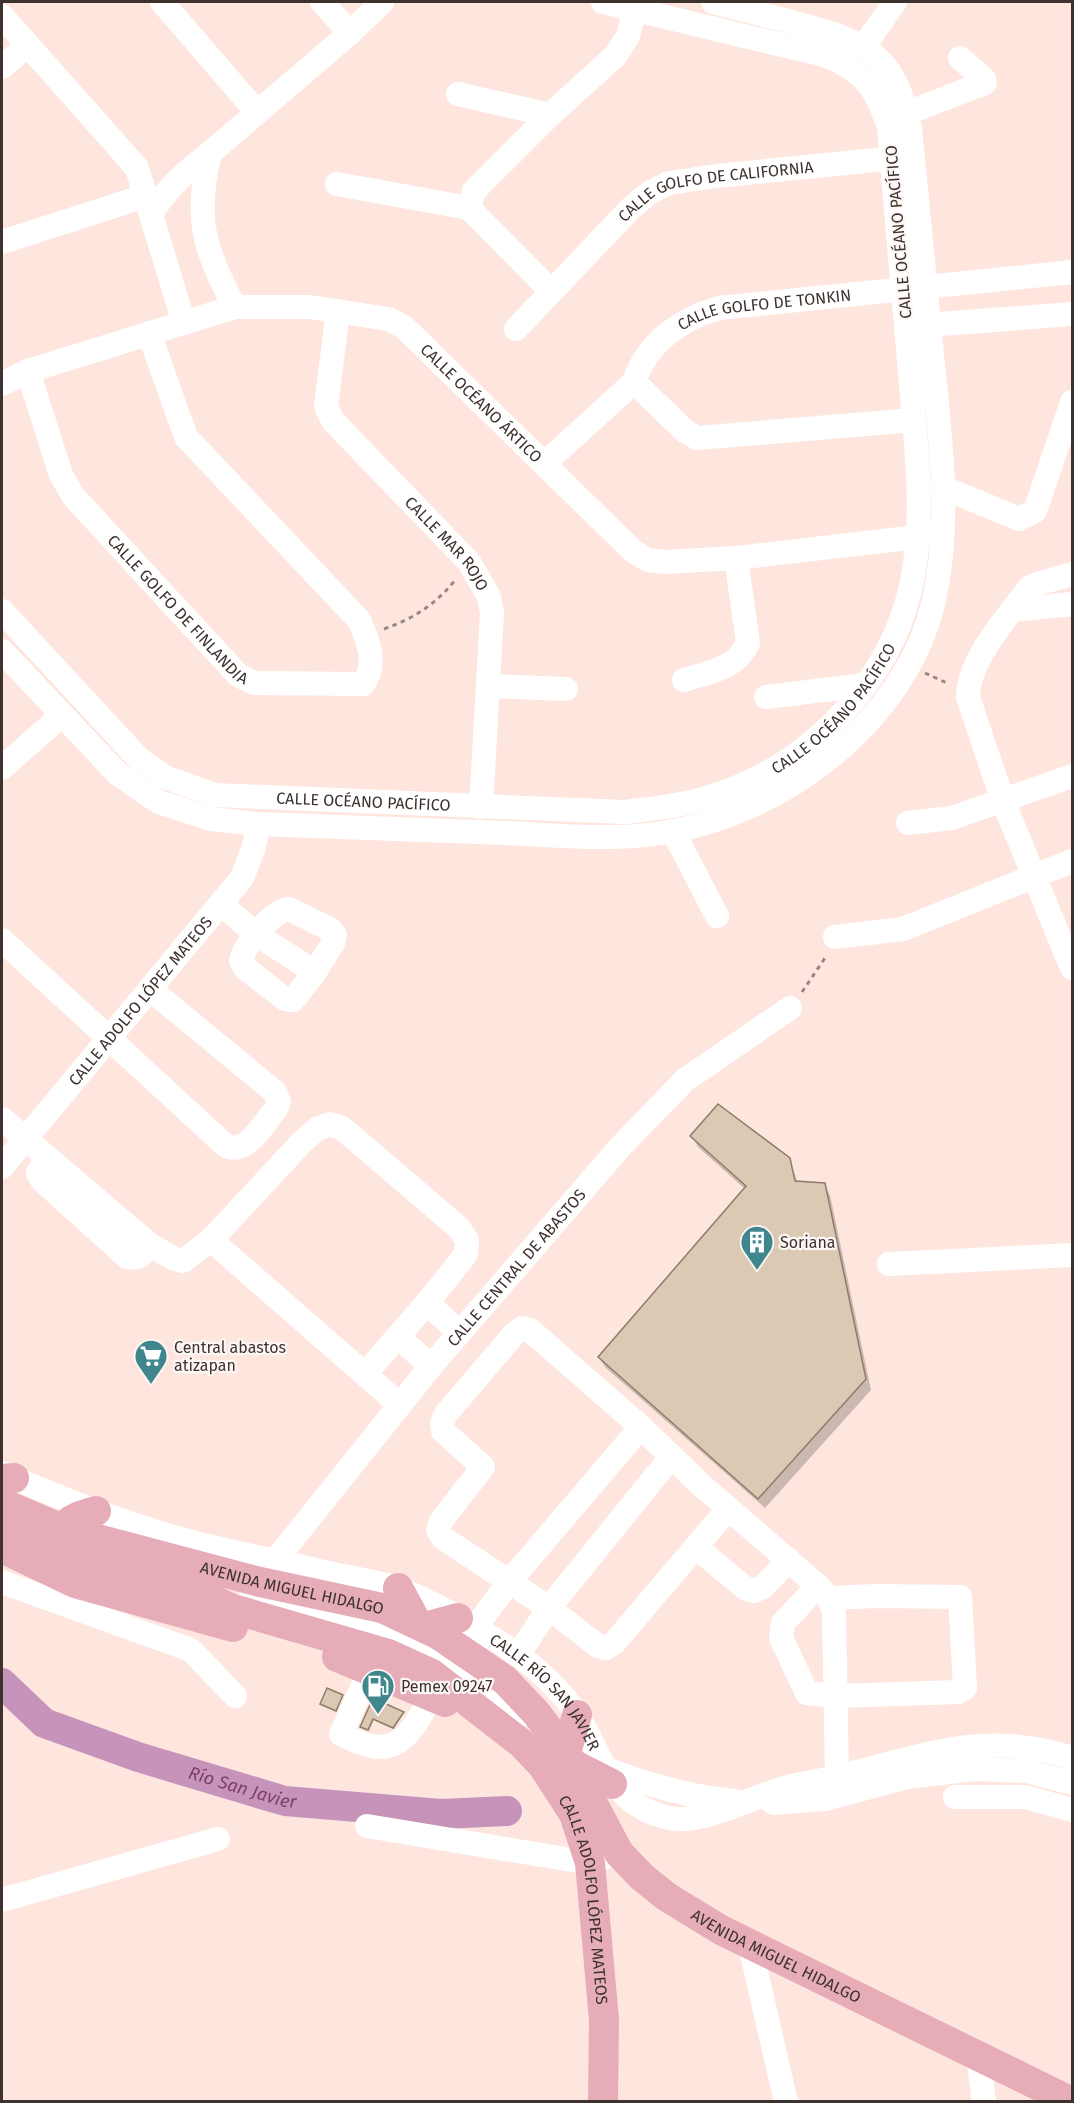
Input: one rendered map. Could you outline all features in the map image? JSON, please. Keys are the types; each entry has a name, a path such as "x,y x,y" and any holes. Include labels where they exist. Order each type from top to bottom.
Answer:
{"main road":[{"name":"AVENIDA MIGUEL HIDALGO","path":"5,1483 67,1531 260,1582 390,1598 421,1625 512,1667 537,1714 568,1758 619,1853 642,1878 693,1915 1072,2102"},
{"path":"58,1585 58,1538 64,1524 75,1517 96,1511"},
{"name":"AVENIDA MIGUEL HIDALGO","path":"2,1526 82,1560 188,1588"},
{"path":"2,1548 58,1585 201,1618 300,1645 370,1670 432,1685"},
{"path":"188,1588 233,1610 388,1654 432,1685"},
{"path":"421,1625 466,1623"},
{"name":"CALLE ADOLFO LÓPEZ MATEOS","path":"432,1685 469,1700 521,1743 543,1766 574,1814 590,1863 604,2020 603,2102"},
{"path":"572,1708 568,1758 612,1784"},
{"path":"594,1911 600,1890 608,1881 617,1876 642,1878"}],"street":[{"path":"162,2 256,111"},
{"path":"322,2 350,33"},
{"name":"CALLE OCÉANO PACÍFICO","path":"603,2 824,55 847,64 869,83 881,102 888,127 902,158"},
{"path":"700,25 705,2"},
{"name":"CALLE OCÉANO PACÍFICO","path":"2,611 139,759 165,777 215,795 625,812 697,801 762,776 804,749 839,719 865,685 895,633 914,571 919,495 914,420 917,326 902,158 907,112 894,80 881,62 859,44 843,35 713,2"},
{"path":"859,44 878,2"},
{"path":"859,44 895,2"},
{"path":"2,243 158,203 193,178 210,153 256,111 350,33 378,3"},
{"path":"469,208 474,191 550,115 615,56 628,36 635,10"},
{"path":"2,16 137,168 184,323"},
{"path":"2,67 27,45"},
{"path":"907,112 985,84 984,79 960,58"},
{"path":"458,94 550,115"},
{"name":"CALLE GOLFO DE CALIFORNIA","path":"516,329 630,209 649,193 669,183 902,158"},
{"path":"137,168 193,178"},
{"path":"193,178 201,196 205,239 219,278 235,308"},
{"path":"338,184 469,208 551,291"},
{"name":"CALLE GOLFO DE TONKIN","path":"545,463 634,382 640,365 651,349 682,322 699,313 719,308 1072,272"},
{"name":"CALLE OCÉANO ÁRTICO","path":"2,384 28,371 235,308 310,307 338,311 388,319 404,327 633,550 648,560 665,562 736,558 917,537 943,528"},
{"name":"CALLE MAR ROJO","path":"338,311 326,406 333,421 469,562 489,597 492,613 481,807"},
{"path":"917,326 1072,314"},
{"name":"CALLE OCÉANO PACÍFICO","path":"2,651 118,774 159,802 211,819 259,824 585,837 673,831 731,816 774,796 810,773 848,743 899,679 920,639 933,602 943,528 940,440 917,326"},
{"name":"CALLE GOLFO DE FINLANDIA","path":"28,371 61,475 74,497 238,675 254,683 363,684 369,676 370,645 359,620 186,436 149,333"},
{"path":"634,382 685,431 698,438 914,420"},
{"path":"942,487 1019,519 1026,517 1035,511 1072,402"},
{"path":"684,680 731,665 742,656 748,643 736,558"},
{"path":"1072,574 1029,588 974,667 968,684 969,697 1004,801 1072,969"},
{"path":"1013,610 1072,604"},
{"path":"766,697 865,685"},
{"path":"489,686 566,689"},
{"path":"2,768 62,715"},
{"path":"908,823 951,818 1072,776"},
{"name":"CALLE ADOLFO LÓPEZ MATEOS","path":"2,1167 242,878 253,850 259,824"},
{"path":"673,831 717,916"},
{"path":"835,937 903,929 1072,861"},
{"path":"221,904 257,935 315,972"},
{"path":"289,909 330,929 335,935 333,943 315,972 299,995 293,1000 285,999 245,968 241,961 242,954 275,913 289,909"},
{"path":"2,940 226,1146 234,1149 243,1147 276,1109 279,1102 275,1092 150,989"},
{"name":"CALLE CENTRAL DE ABASTOS","path":"275,1561 431,1366 621,1146 685,1080 790,1008"},
{"path":"2,1119 150,1245 183,1261 211,1240 303,1141 317,1129 330,1124 342,1128 458,1227 467,1240 466,1254 365,1374"},
{"path":"211,1240 400,1405"},
{"path":"889,1264 1072,1255"},
{"path":"427,1303 460,1333"},
{"path":"728,1509 614,1643 606,1648 598,1646 549,1608 443,1539 438,1530 441,1521 483,1467 443,1431 442,1423 446,1414 515,1333 522,1328 530,1330 641,1427 728,1509 824,1592 834,1613 837,1777"},
{"path":"398,1337 431,1366"},
{"path":"466,1623 509,1582 641,1427"},
{"path":"512,1667 549,1608 672,1457"},
{"name":"CALLE RÍO SAN JAVIER","path":"5,1483 185,1540 275,1561 466,1623 512,1667 572,1708 612,1784 630,1801 647,1812 672,1819 697,1817 786,1787 837,1777 934,1750 971,1745 1009,1746 1072,1758"},
{"path":"697,1548 745,1588 754,1591 763,1587 789,1560"},
{"path":"2,1582 58,1585 191,1650 235,1696"},
{"name":"AVENIDA MIGUEL HIDALGO","path":"188,1588 402,1635 436,1651 598,1766 638,1782 706,1799 765,1803 826,1799 907,1777 975,1769 1026,1771 1072,1783"},
{"path":"824,1592 878,1596 960,1597 965,1688 958,1692 836,1696 807,1694 781,1638 783,1623 824,1592"},
{"path":"191,1650 201,1618"},
{"path":"370,1670 341,1734 365,1746 392,1746 406,1736 432,1685"},
{"path":"955,1797 1025,1797 1072,1810"},
{"path":"367,1827 590,1863 619,1853"},
{"path":"2,1900 218,1839"},
{"path":"761,1950 760,1985 786,2102"},
{"path":"978,2057 984,2102"}],"path":[{"path":"366,635 422,613 440,599 469,562"},
{"path":"936,678 951,684"},
{"path":"790,1008 824,962 835,937"}],"building":[{"name":"Soriana","path":"718,1104 790,1158 795,1181 825,1183 866,1379 758,1499 598,1357 746,1186 690,1136"},
{"name":"Pemex 09247","path":"327,1688 343,1695 336,1711 320,1704"},
{"name":"Pemex 09247","path":"373,1698 404,1712 393,1728 373,1719 368,1730 360,1727"}],"waterway":[{"name":"Río San Javier","path":"2,1683 44,1723 138,1757 285,1801 441,1814 507,1811"}],"place":[{"name":"Soriana","path":"757,1271"},
{"name":"Central abastos atizapan","path":"151,1385"},
{"name":"Pemex 09247","path":"378,1715"}]}
